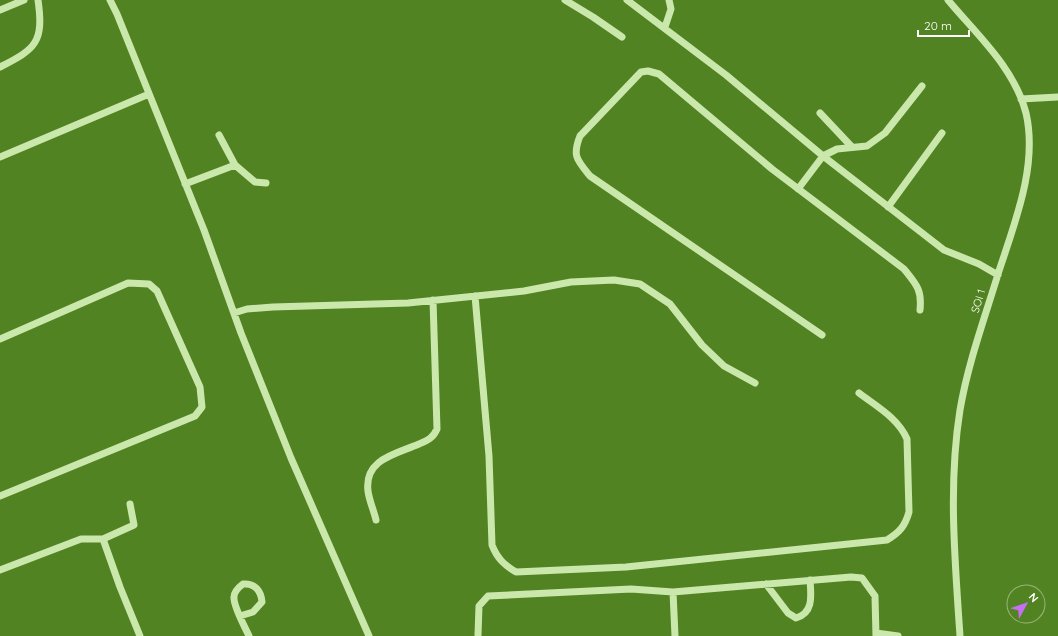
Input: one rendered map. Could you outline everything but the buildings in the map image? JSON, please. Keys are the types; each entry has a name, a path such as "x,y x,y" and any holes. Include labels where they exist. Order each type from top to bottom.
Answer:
{"street":[{"path":"0,10 24,0"},
{"path":"0,67 24,56 36,44 41,19 38,0"},
{"path":"110,0 204,230 234,313 291,458 369,636"},
{"path":"564,0 593,17 622,37"},
{"path":"627,0 726,75 823,156 944,250 978,264 998,275"},
{"path":"664,27 671,9 669,0"},
{"name":"SOI 1","path":"948,0 987,43 1005,67 1021,99 1026,113 1029,139 1027,167 1019,207 967,375 958,426 953,493 954,559 960,636"},
{"path":"822,335 590,176 577,161 575,148 580,136 628,83 641,72 648,71 658,74 772,169 904,269 916,284 922,297 920,310"},
{"path":"798,189 823,156 837,149 851,146 867,146 885,133 922,86"},
{"path":"0,157 149,94"},
{"path":"1021,99 1058,97"},
{"path":"820,113 851,146"},
{"path":"888,207 942,133"},
{"path":"220,135 235,166 255,182 266,183"},
{"path":"185,184 235,166"},
{"path":"234,313 272,307 408,303 524,291 571,282 614,280 640,284 670,304 702,345 724,366 755,383"},
{"path":"0,339 128,283 148,284 157,291 200,387 202,396 202,407 195,416 0,496"},
{"path":"475,296 489,456 492,545 495,554 504,565 516,572 626,567 887,540 899,532 906,524 909,512 907,439 897,422 859,392"},
{"path":"376,520 368,490 369,476 373,466 382,459 431,439 437,429 433,300"},
{"path":"0,570 81,539 103,539 134,526 130,504"},
{"path":"103,539 120,587 140,636"},
{"path":"478,636 480,606 488,596 630,589 673,592 851,577 862,578 875,596 876,634 898,636"},
{"path":"766,584 788,614 796,618 803,615 810,606 810,580"},
{"path":"240,616 253,612 262,602 259,590 252,584 243,584 236,591 234,597 240,616 249,636"},
{"path":"673,592 675,636"}]}
